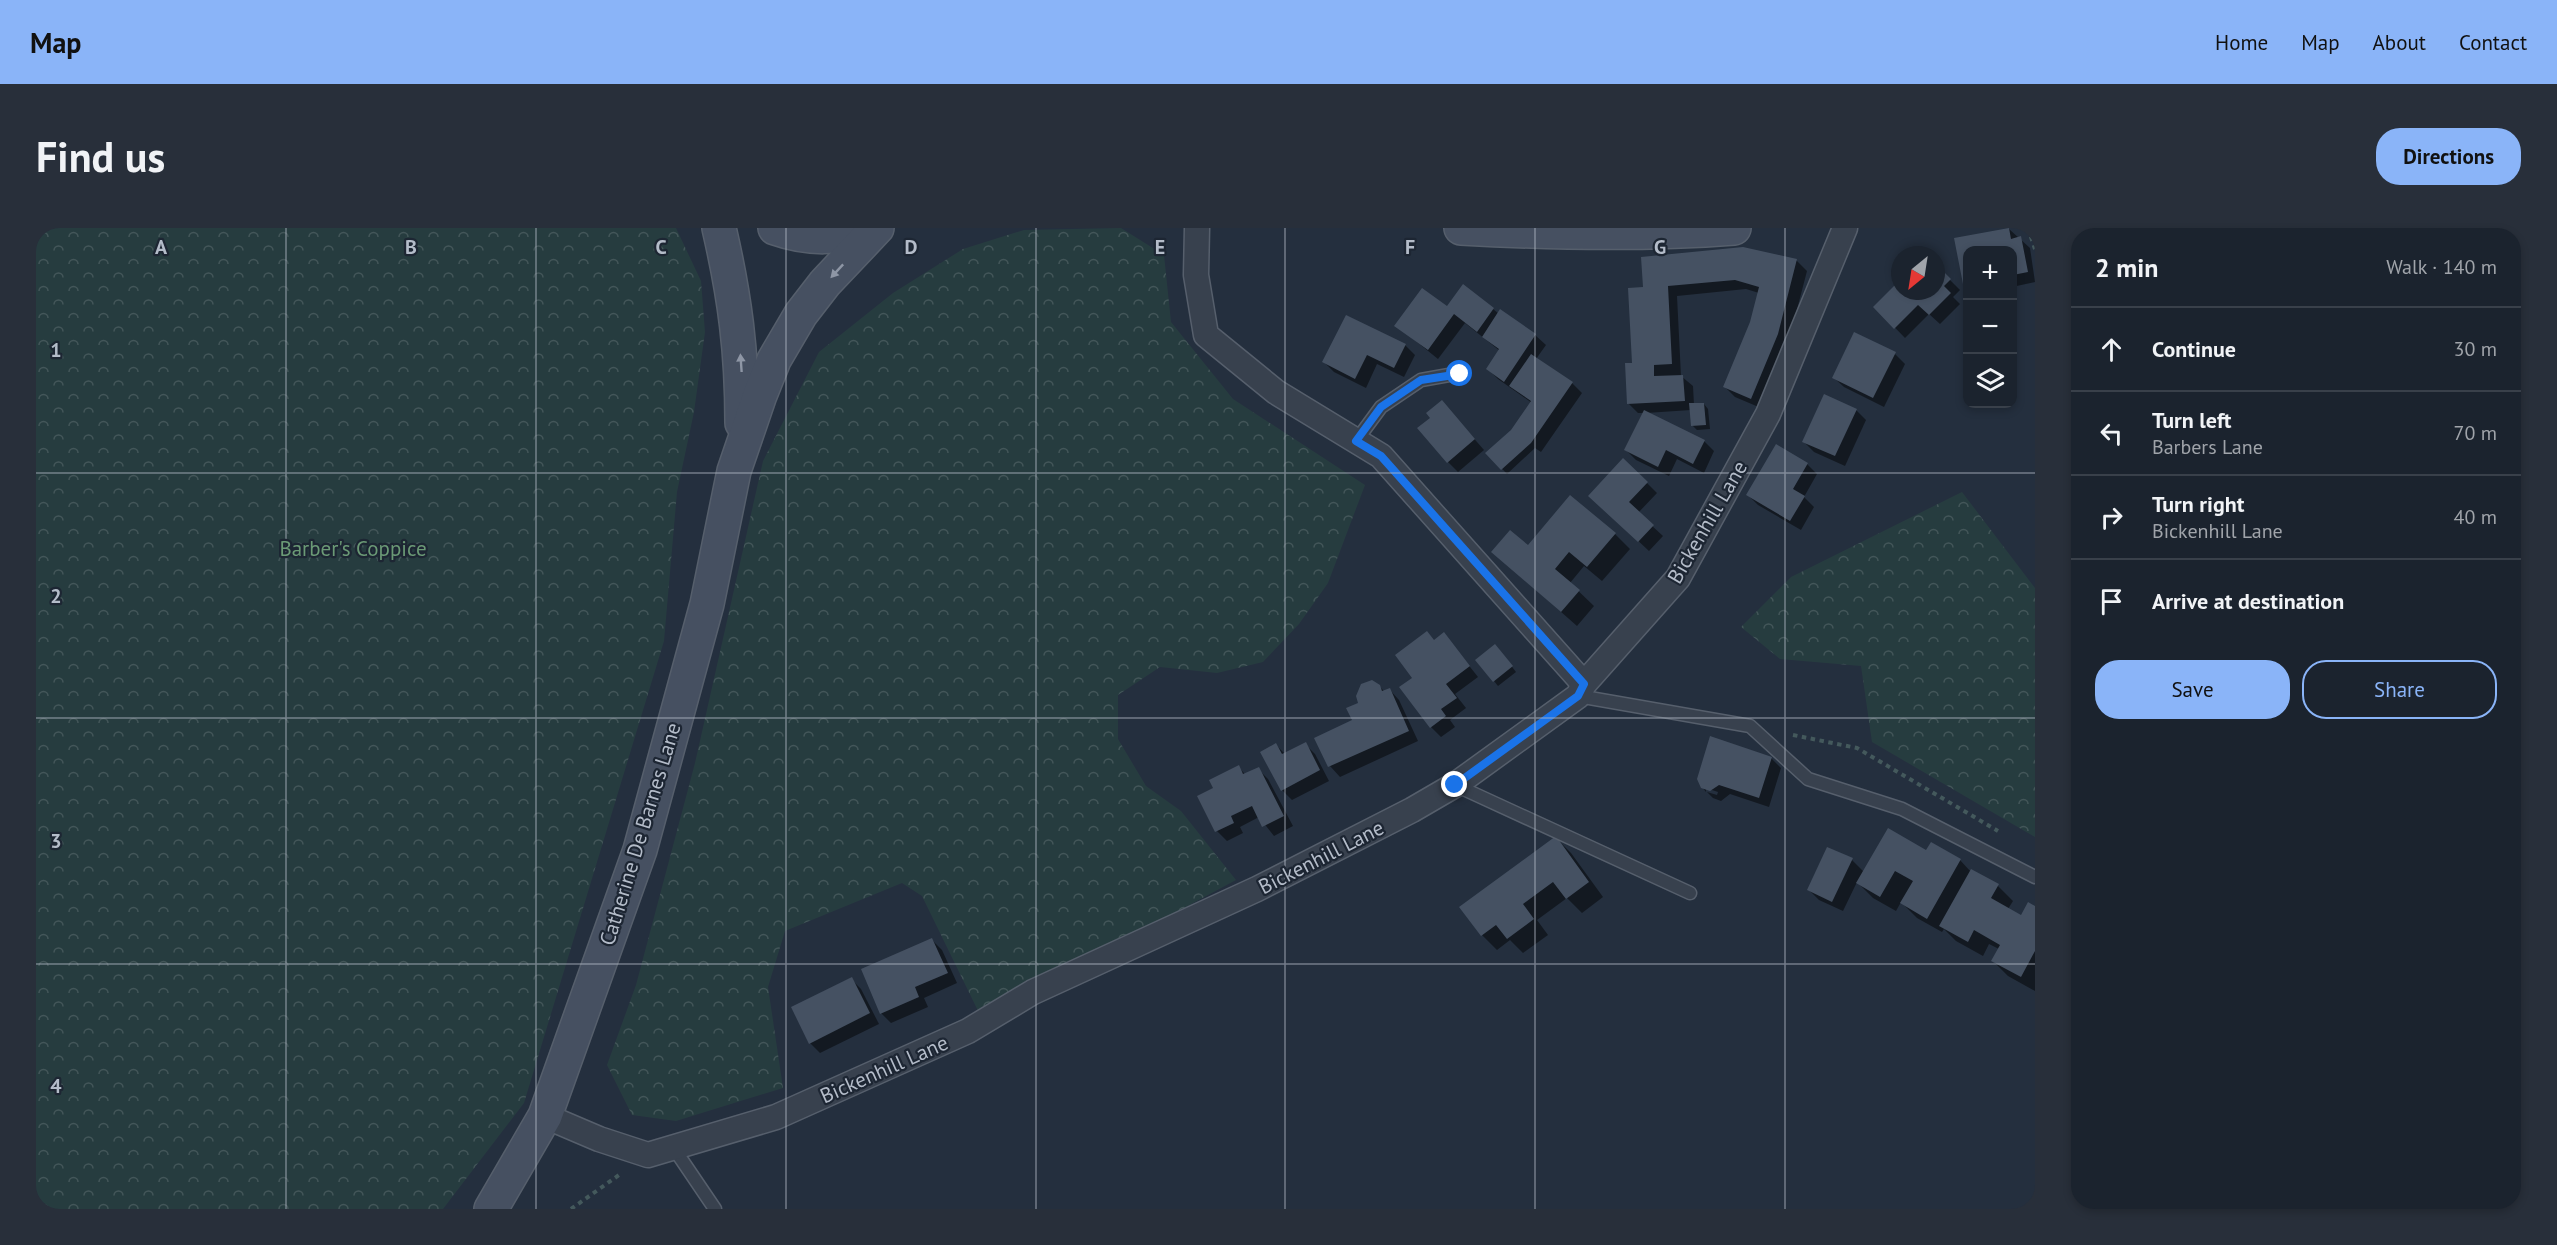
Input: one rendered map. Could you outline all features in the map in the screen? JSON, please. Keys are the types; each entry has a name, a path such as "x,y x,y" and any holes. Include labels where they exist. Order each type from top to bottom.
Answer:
{"main road":[{"name":"Catherine De Barnes Lane","path":"719,228 739,335 742,442"},
{"path":"775,228 810,238 843,236 872,228"},
{"name":"Catherine De Barnes Lane","path":"491,1209 545,1116 640,850 707,604 734,471 742,442 774,360 801,314 825,283 877,228"},
{"path":"1461,228 1556,233 1604,230 1685,232 1734,228"}],"street":[{"path":"1197,228 1196,275 1206,335 1276,392 1381,456 1581,690"},
{"name":"Bickenhill Lane","path":"648,1155 776,1116 968,1031 1033,992 1257,889 1412,810 1455,785 1581,690 1678,578 1768,414 1845,228"},
{"path":"545,1116 599,1139 648,1155"}],"lane":[{"path":"1356,441 1381,407 1421,380 1460,374"},
{"path":"1581,690 1750,726 1808,779 1902,809 2035,877"},
{"path":"1455,785 1690,893"},
{"path":"673,1147 715,1209"}],"path":[{"path":"2028,228 2035,249"},
{"path":"1750,726 1857,748 2005,835"},
{"path":"571,1209 648,1155"}],"green space":[{"name":"Barber's Coppice","path":"36,228 676,228 701,281 705,332 694,412 677,492 664,641 524,1103 443,1209 36,1209"},
{"path":"1121,228 1164,255 1171,322 1233,399 1365,485 1328,583 1299,624 1263,662 1217,673 1160,667 1118,695 1118,739 1146,786 1181,811 1236,880 981,1017 922,896 902,883 785,931 768,987 783,1088 676,1121 632,1115 607,1065 636,985 695,763 763,461 819,352 893,293 963,249 1024,230"},
{"path":"1962,492 2035,588 2035,837 1872,742 1861,666 1780,659 1741,627 1791,577"}],"building":[{"path":"2009,228 2011,239 2021,236 2028,272 2017,274 2017,246 1963,246 1963,284 1954,238"},
{"path":"1743,247 1797,259 1778,334 1751,399 1723,387 1750,322 1759,287 1735,280 1668,286 1672,364 1654,365 1654,376 1683,375 1685,401 1627,404 1625,363 1632,363 1628,288 1643,287 1641,257"},
{"path":"1945,273 1951,279 1945,285"},
{"path":"1463,284 1494,308 1477,332 1454,314 1428,350 1394,326 1422,288 1447,306"},
{"path":"1945,287 1951,293 1945,299"},
{"path":"1891,289 1891,300 1944,300 1929,315 1918,305 1894,329 1873,307"},
{"path":"1500,309 1536,334 1504,382 1486,369 1499,349 1482,337"},
{"path":"1346,315 1406,344 1394,368 1367,355 1355,379 1322,362"},
{"path":"1854,332 1896,352 1873,398 1832,378"},
{"path":"1531,354 1573,382 1531,443 1501,470 1485,453 1511,430 1531,401 1509,386"},
{"path":"1824,394 1857,409 1835,456 1802,442"},
{"path":"1442,400 1475,439 1447,463 1417,428 1430,418 1426,413"},
{"path":"1689,403 1704,403 1706,425 1691,426"},
{"path":"1644,410 1705,440 1693,464 1666,450 1658,467 1624,450"},
{"path":"1776,444 1808,463 1793,489 1805,496 1790,521 1746,495"},
{"path":"1623,458 1648,482 1629,502 1654,525 1638,542 1588,496"},
{"path":"1570,495 1616,533 1587,567 1569,552 1555,569 1580,590 1561,612 1491,552 1510,530 1528,545"},
{"path":"1427,631 1434,640 1444,632 1470,666 1446,684 1457,698 1441,709 1446,716 1430,728 1399,687 1412,678 1395,655"},
{"path":"1495,644 1513,666 1493,682 1475,660"},
{"path":"1372,680 1380,685 1382,691 1390,688 1409,731 1328,767 1314,738 1352,720 1346,708 1358,703 1356,696 1361,684"},
{"path":"1710,736 1772,757 1759,798 1719,785 1710,791 1701,788 1697,779"},
{"path":"1306,742 1320,770 1281,791 1260,752 1276,743 1282,754"},
{"path":"1239,765 1243,774 1259,767 1284,816 1262,827 1252,806 1231,816 1234,823 1215,832 1197,796 1213,788 1209,780"},
{"path":"1888,828 1926,850 1931,842 1961,859 1927,919 1900,903 1913,881 1895,871 1880,897 1856,883"},
{"path":"1556,836 1589,882 1566,899 1553,882 1523,904 1534,919 1507,939 1496,925 1481,936 1459,907"},
{"path":"1827,847 1853,858 1832,902 1807,890"},
{"path":"1971,869 1999,884 1991,898 2021,915 2028,902 2035,906 2035,951 2021,977 1991,961 2000,945 1974,930 1968,942 1939,926"},
{"path":"932,938 948,973 915,987 919,997 880,1014 861,969"},
{"path":"852,977 870,1013 809,1044 791,1007"}],"route":[{"path":"1455,785 1578,696 1584,684 1381,456 1356,441 1381,407 1421,380 1460,374"}]}
